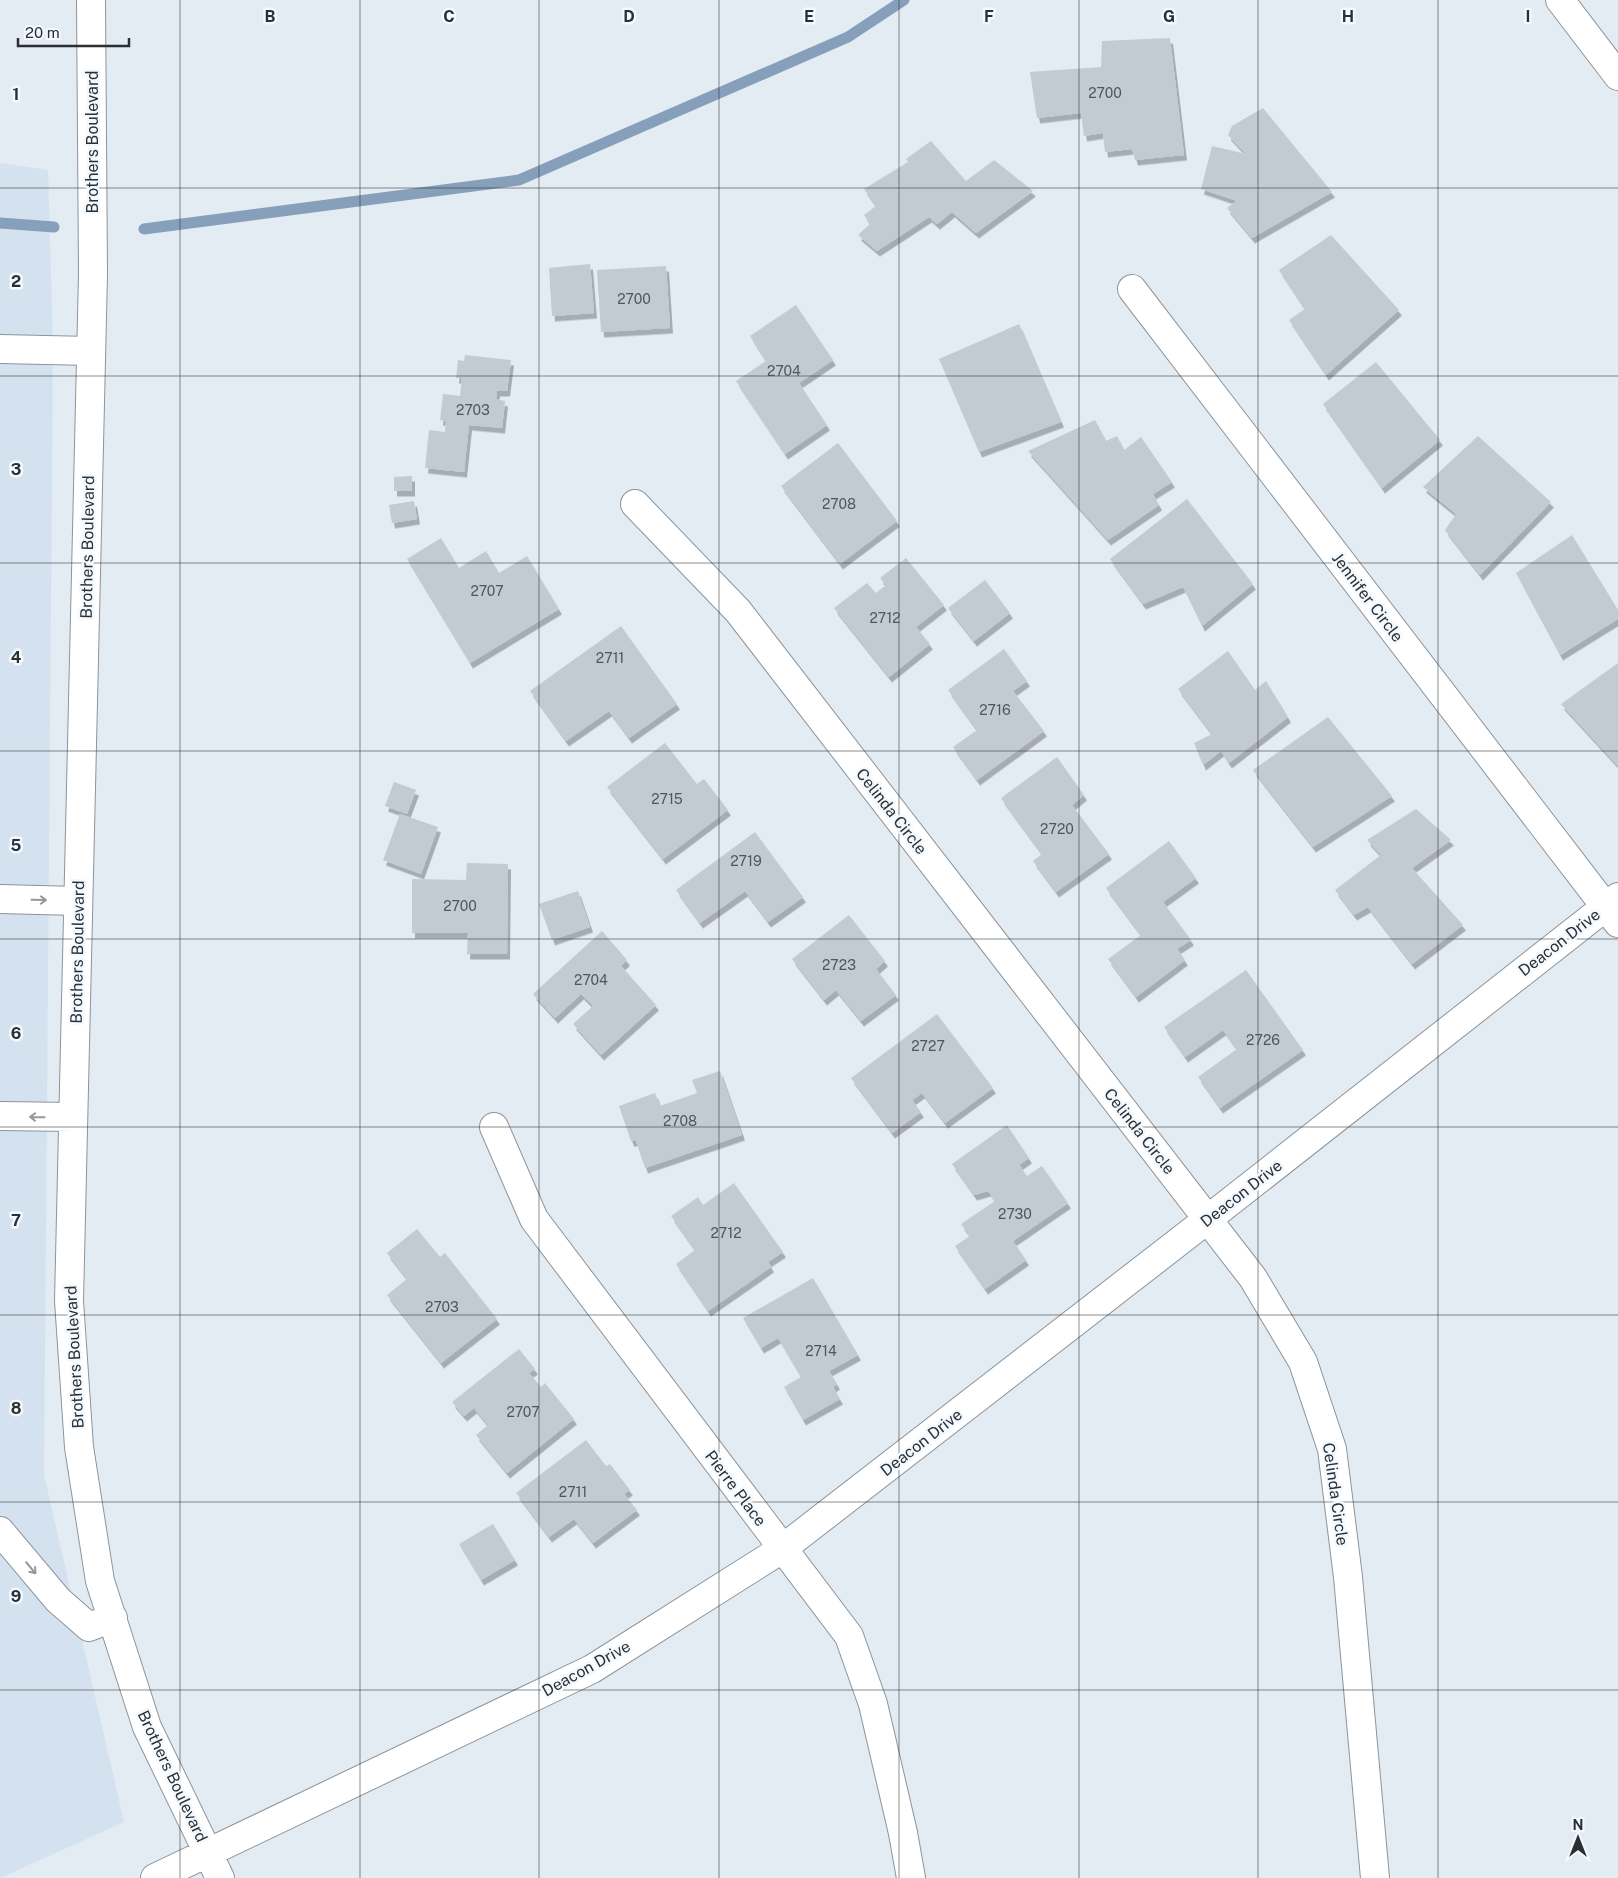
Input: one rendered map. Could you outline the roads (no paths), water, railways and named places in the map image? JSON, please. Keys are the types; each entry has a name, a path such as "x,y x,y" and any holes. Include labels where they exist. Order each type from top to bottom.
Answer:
{"street":[{"name":"Brothers Boulevard","path":"91,0 93,162 91,351 69,1301 79,1447 100,1581 147,1727 220,1878"},
{"path":"1560,0 1618,76"},
{"name":"Jennifer Circle","path":"1132,289 1614,908"},
{"path":"0,349 91,351"},
{"name":"Celinda Circle","path":"636,504 738,611 1253,1278 1303,1362 1332,1449 1348,1578 1375,1878"},
{"path":"0,899 78,901"},
{"name":"Deacon Drive","path":"155,1878 592,1669 782,1549 1614,908"},
{"path":"0,1116 73,1117"},
{"name":"Pierre Place","path":"494,1127 534,1219 849,1636 873,1704 903,1833 911,1878"},
{"path":"0,1530 58,1600 89,1627 112,1618"}],"waterway":[{"path":"144,229 519,180 848,37 904,0"},
{"path":"0,223 54,227"}]}
